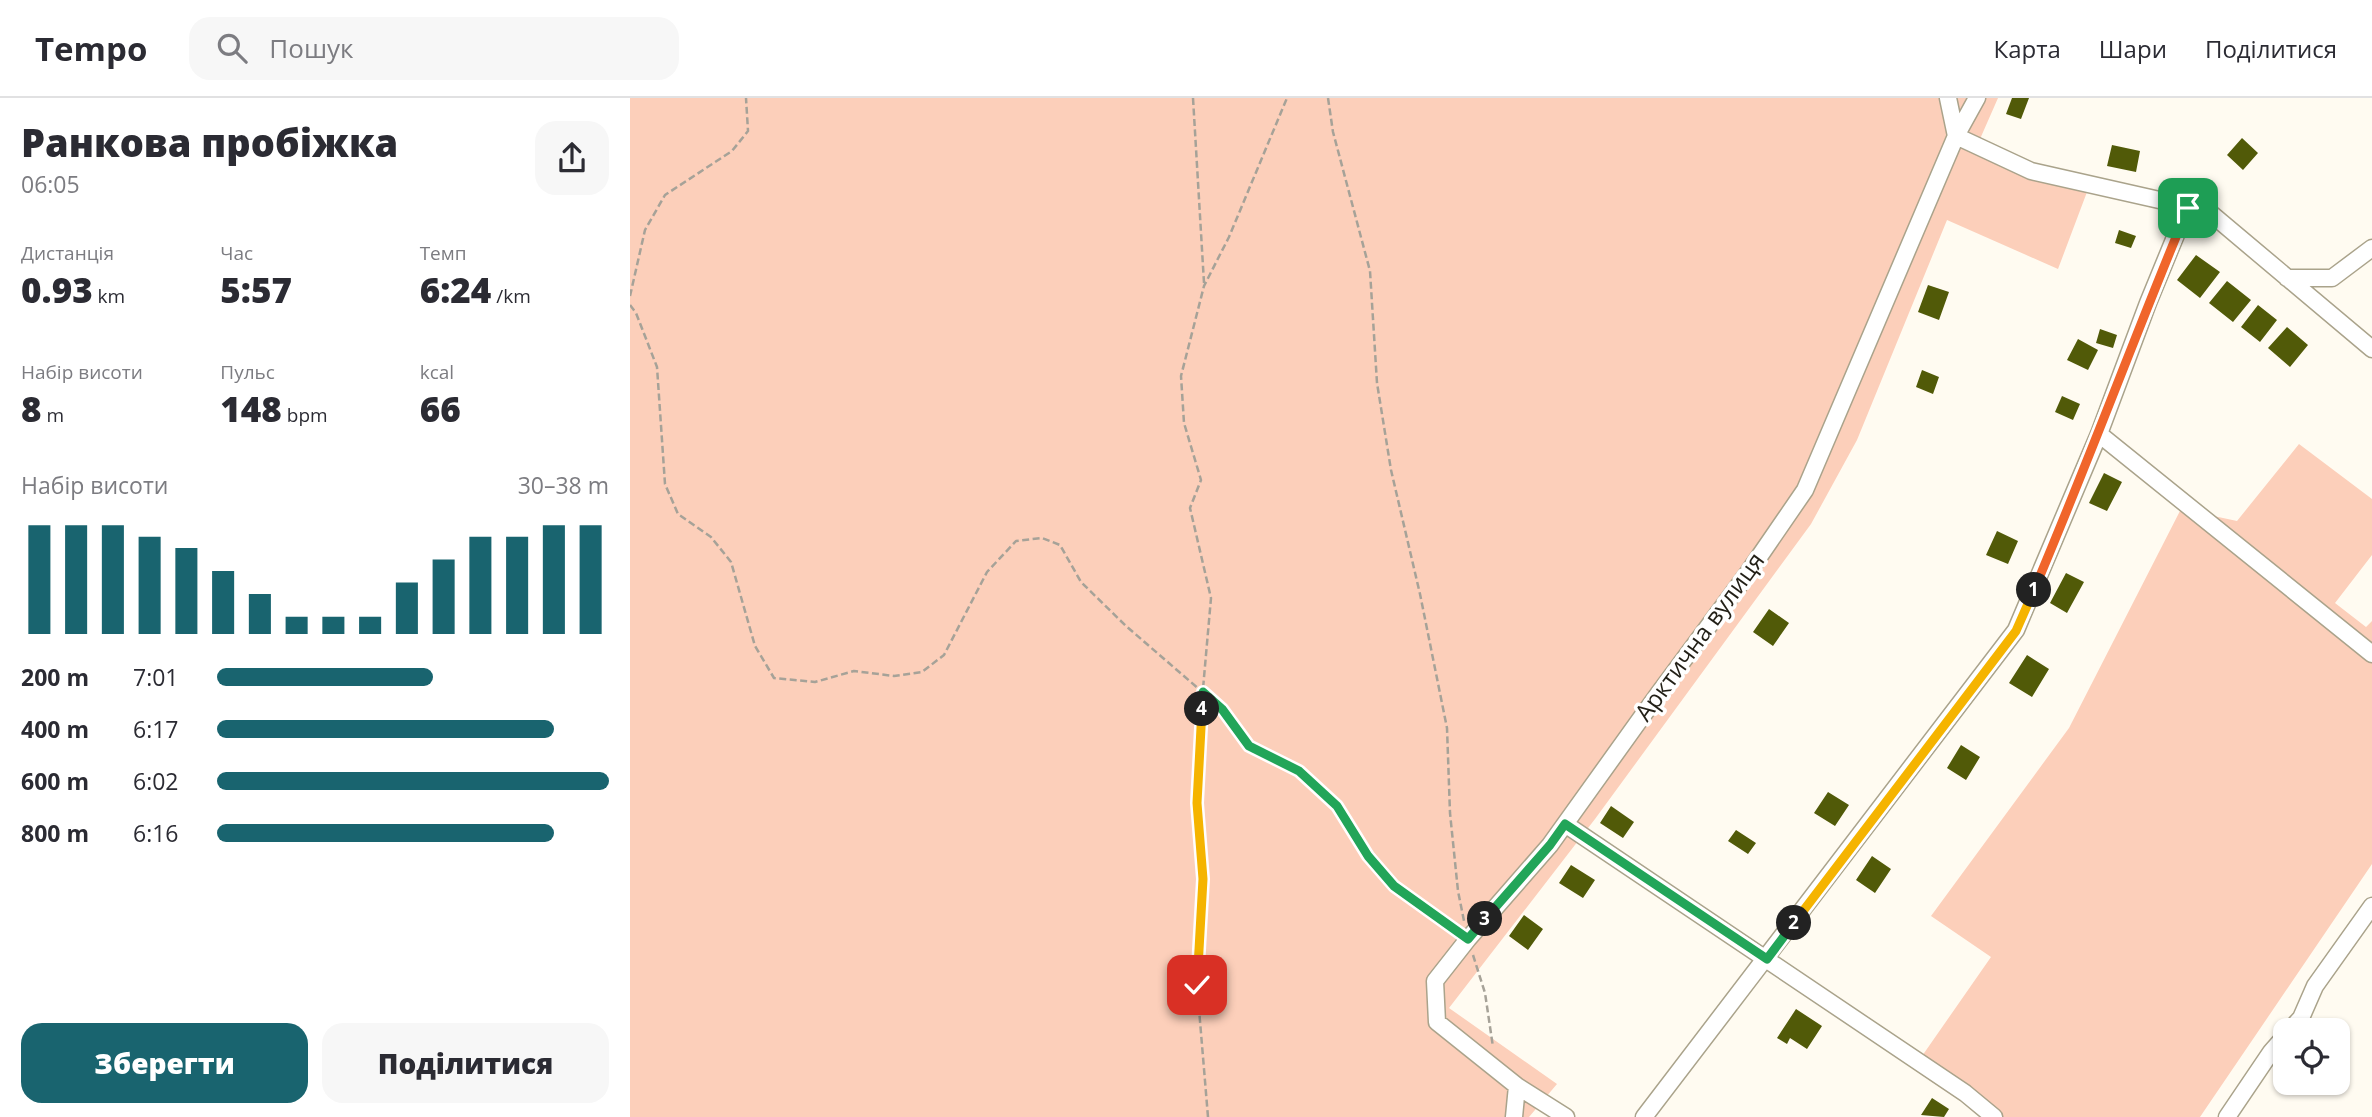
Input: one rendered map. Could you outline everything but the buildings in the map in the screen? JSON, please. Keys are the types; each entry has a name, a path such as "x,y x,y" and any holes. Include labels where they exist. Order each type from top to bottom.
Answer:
{"lane":[{"path":"1948,98 1956,136 2031,171 2208,211 2372,349"},
{"name":"Арктична вулиця","path":"1566,1117 1517,1086 1437,1022 1435,981 1550,845 1748,573 1805,490 1956,136 1978,98"},
{"path":"1644,1117 2016,631 2099,434 2148,303 2188,208"},
{"path":"2287,278 2332,278 2372,248"},
{"path":"2099,434 2372,654"},
{"path":"1565,824 1965,1093 1994,1117"},
{"path":"2301,1018 2315,986 2372,906"},
{"path":"2227,1117 2273,1050"},
{"path":"1514,1117 1517,1086"}],"path":[{"path":"630,296 645,230 666,195 732,151 748,131 746,98"},
{"path":"1193,98 1204,286"},
{"path":"1209,1117 1197,985 1203,879 1197,803 1211,597 1190,508 1201,480 1184,423 1181,376 1204,286 1229,237 1287,98"},
{"path":"1328,98 1333,132 1370,271 1377,383 1391,470 1420,594 1447,729 1458,891 1468,939 1485,993 1496,1070"},
{"path":"630,305 636,313 657,367 665,484 678,514 711,537 731,562 755,646 774,678 815,682 854,671 894,676 922,672 944,655 987,572 1016,541 1042,538 1060,545 1081,582 1126,626 1222,709 1249,746 1299,771 1337,806 1368,856 1394,886 1468,939"}],"shaded area":[{"path":"630,98 1998,98 1980,139 1951,133 2087,192 2058,269 1947,220 1857,440 1811,524 1595,819 1449,1008 1557,1084 1529,1117 630,1117"},
{"path":"2299,444 2372,499 2372,555 2335,603 2366,627 2372,621 2372,864 2200,1117 1984,1117 1913,1069 1991,957 1931,916 2069,728 2181,509 2237,521"}],"route":[{"path":"1197,985 1203,879 1197,803 1203,692 1222,709 1249,746 1299,771 1337,806 1368,856 1394,886 1468,939 1565,824 1767,959 2016,631 2099,434 2148,303 2188,208"}]}
